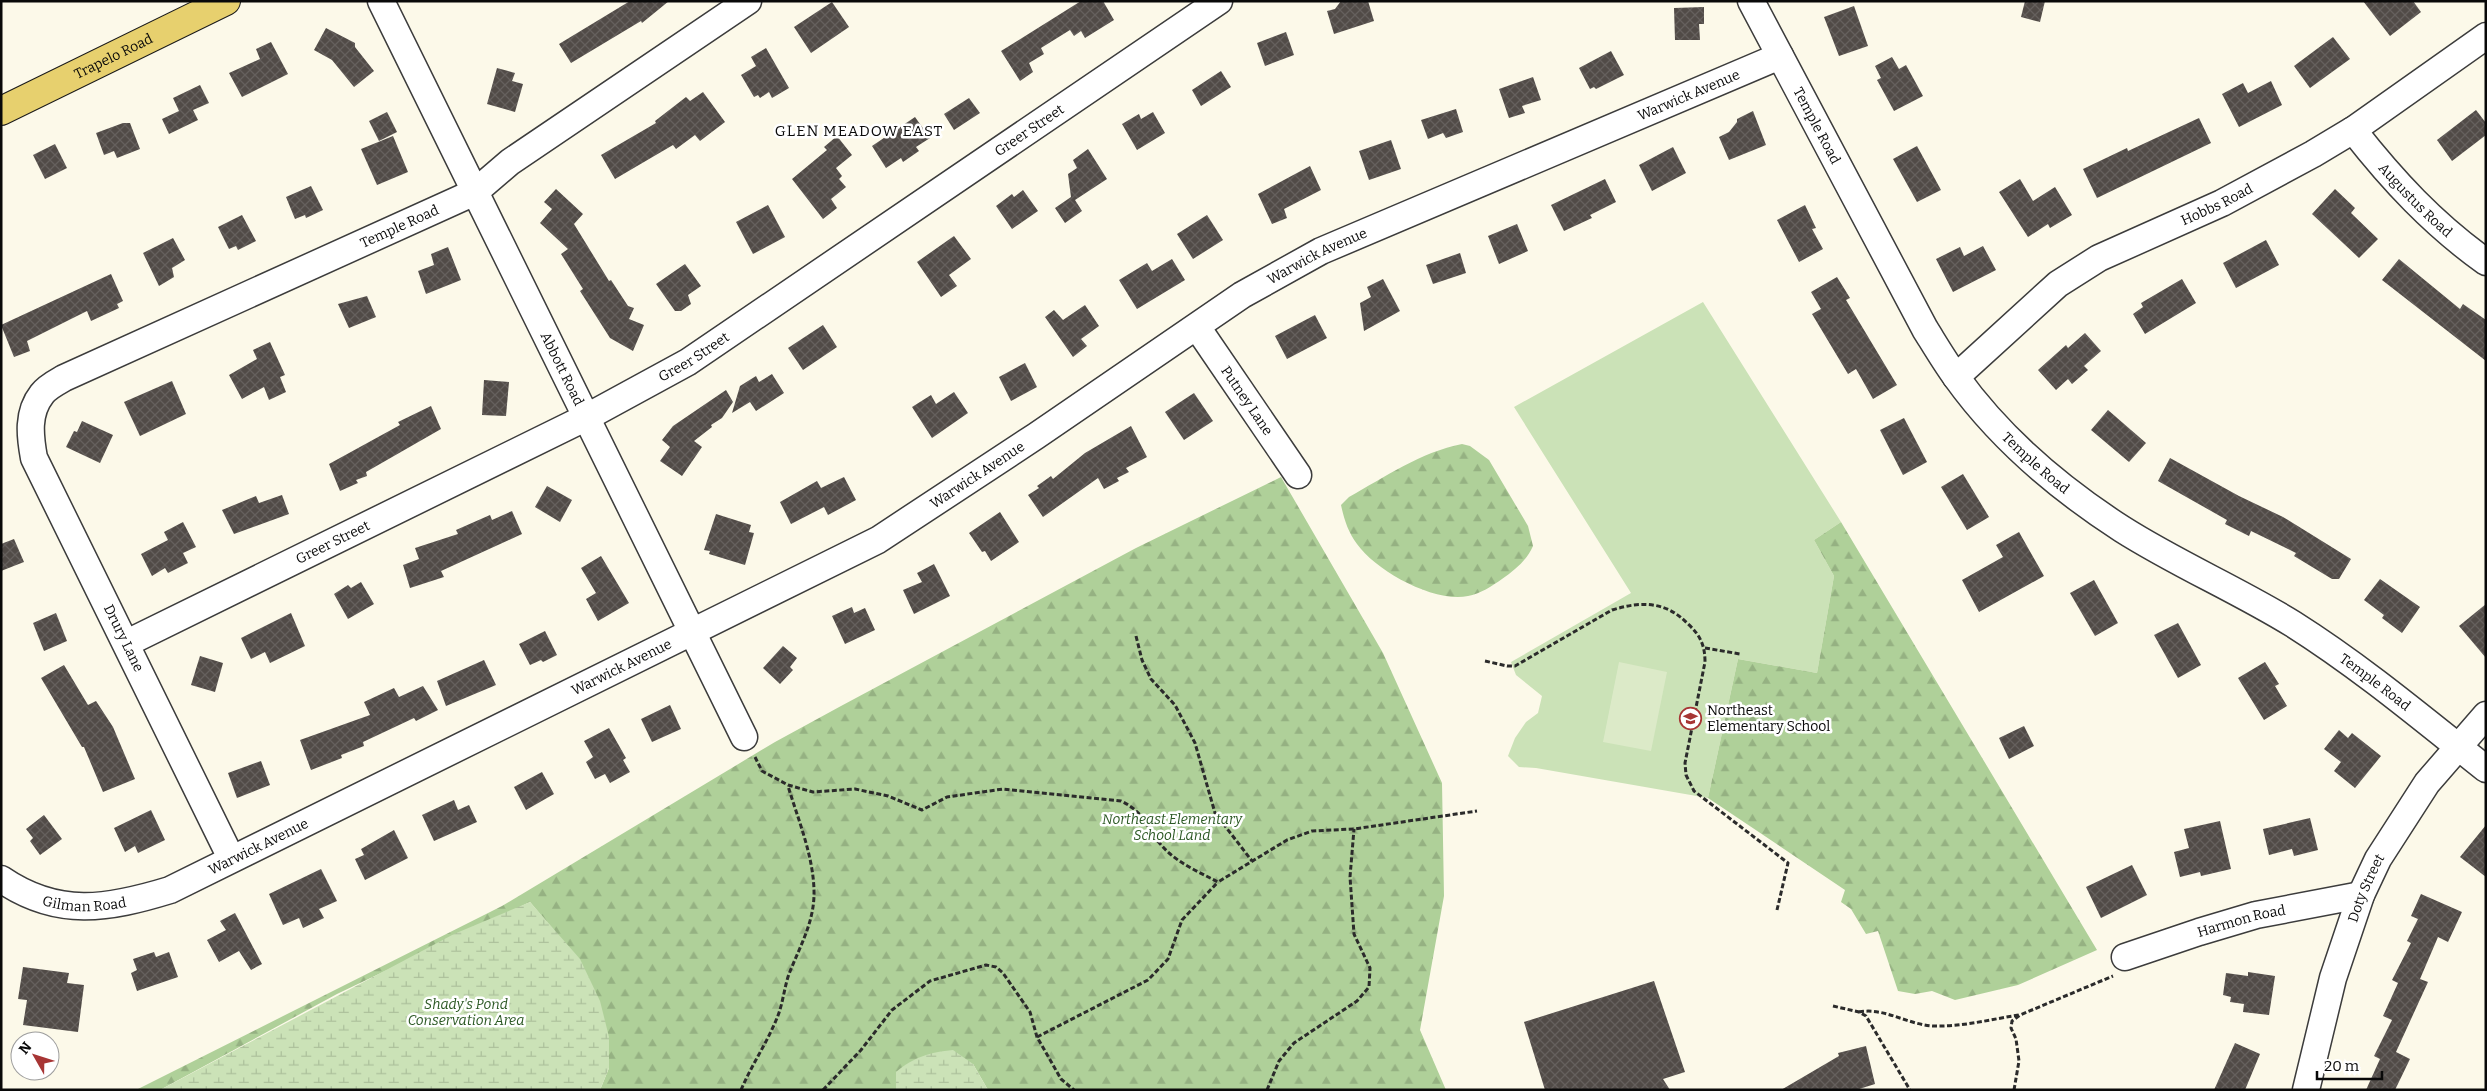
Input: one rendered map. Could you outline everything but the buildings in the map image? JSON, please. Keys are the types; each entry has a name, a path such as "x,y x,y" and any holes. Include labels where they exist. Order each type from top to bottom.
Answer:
{"main road":[{"name":"Trapelo Road","path":"1,111 226,1"}],"street":[{"name":"Abbott Road","path":"382,1 744,737"},
{"name":"Temple Road","path":"32,415 42,393 64,378 475,192 510,162 748,1"},
{"name":"Greer Street","path":"127,643 587,417 688,362 1218,1"},
{"name":"Temple Road","path":"1751,1 1925,329 1956,377 1987,415 2020,449 2071,493 2122,529 2208,579 2291,623 2347,660 2486,769"},
{"name":"Hobbs Road","path":"1956,377 2058,284 2100,258 2270,178 2354,130 2486,36"},
{"name":"Warwick Avenue","path":"170,890 231,858 878,540 930,507 1242,294 1321,251 1780,56"},
{"name":"Augustus Road","path":"2354,130 2382,167 2418,206 2486,262"},
{"name":"Putney Lane","path":"1197,326 1298,475"},
{"name":"Drury Lane","path":"32,415 30,435 34,458 127,643 231,858"},
{"name":"Doty Street","path":"2306,1090 2333,978 2361,895 2378,859 2427,783 2457,746 2486,715"},
{"name":"Gilman Road","path":"1,880 16,890 51,902 89,908 127,903 170,890"},
{"name":"Harmon Road","path":"2125,957 2198,932 2256,916 2361,895"}],"path":[{"path":"1485,661 1516,666 1612,610 1641,603 1669,609 1682,617 1702,639 1705,648 1705,662 1685,763 1686,775 1694,791 1788,863 1776,910"},
{"path":"1136,636 1142,660 1151,679 1175,705 1195,743 1215,813 1252,861"},
{"path":"1705,648 1740,654"},
{"path":"744,737 762,771 788,785 813,792 855,789 888,796 922,810 947,797 1003,789 1121,801 1133,806 1144,816 1162,846 1182,864 1218,882"},
{"path":"741,1090 752,1064 771,1034 779,1016 788,976 809,927 813,910 814,888 805,838 788,785"},
{"path":"1037,1037 1148,980 1168,959 1182,920 1218,882 1287,840 1312,831 1354,829 1477,811"},
{"path":"1267,1090 1279,1061 1294,1043 1357,1001 1369,987 1370,968 1354,934 1350,877 1354,829"},
{"path":"1859,1012 1872,1010 1911,1023 1934,1026 1958,1025 2020,1015 2118,974 2125,957"},
{"path":"823,1090 861,1050 892,1010 930,981 986,965 996,966 1003,972 1030,1012 1037,1037 1061,1079 1074,1090"},
{"path":"1833,1006 1859,1012 1866,1016 1910,1090"},
{"path":"2014,1090 2019,1061 2016,1039 2011,1028 2012,1021 2020,1015"}],"green space":[{"path":"1703,302 1841,522 1814,540 1834,576 1817,673 1738,659 1708,798 1536,768 1519,767 1508,756 1515,738 1526,722 1538,713 1542,696 1516,675 1511,662 1631,593 1514,407"},
{"path":"1462,444 1470,446 1489,460 1528,526 1533,546 1520,564 1494,584 1472,595 1454,597 1423,590 1407,583 1378,564 1357,544 1347,525 1341,505 1349,497 1404,466 1432,453"},
{"name":"Northeast Elementary School Land","path":"1281,477 1383,653 1442,783 1444,896 1420,1030 1446,1090 988,1090 973,1064 896,1072 896,1090 600,1090 609,1068 551,927 530,902 337,994 160,1090 136,1090 502,906 775,742 1136,548"},
{"path":"1841,522 2097,950 2018,985 1955,1000 1932,991 1915,994 1898,991 1878,931 1866,934 1851,909 1841,902 1845,890 1708,798 1738,659 1817,673 1834,576 1814,540"},
{"path":"1619,662 1667,672 1651,751 1603,742"},
{"name":"Shady's Pond Conservation Area","path":"530,902 580,959 600,1001 609,1037 609,1068 600,1090 160,1090 454,934"},
{"path":"953,1050 973,1064 988,1090 896,1090 896,1072 903,1067 923,1056"}],"place":[{"name":"Northeast Elementary School","path":"1691,718"}],"district":[{"name":"GLEN MEADOW EAST","path":"859,131"}]}
